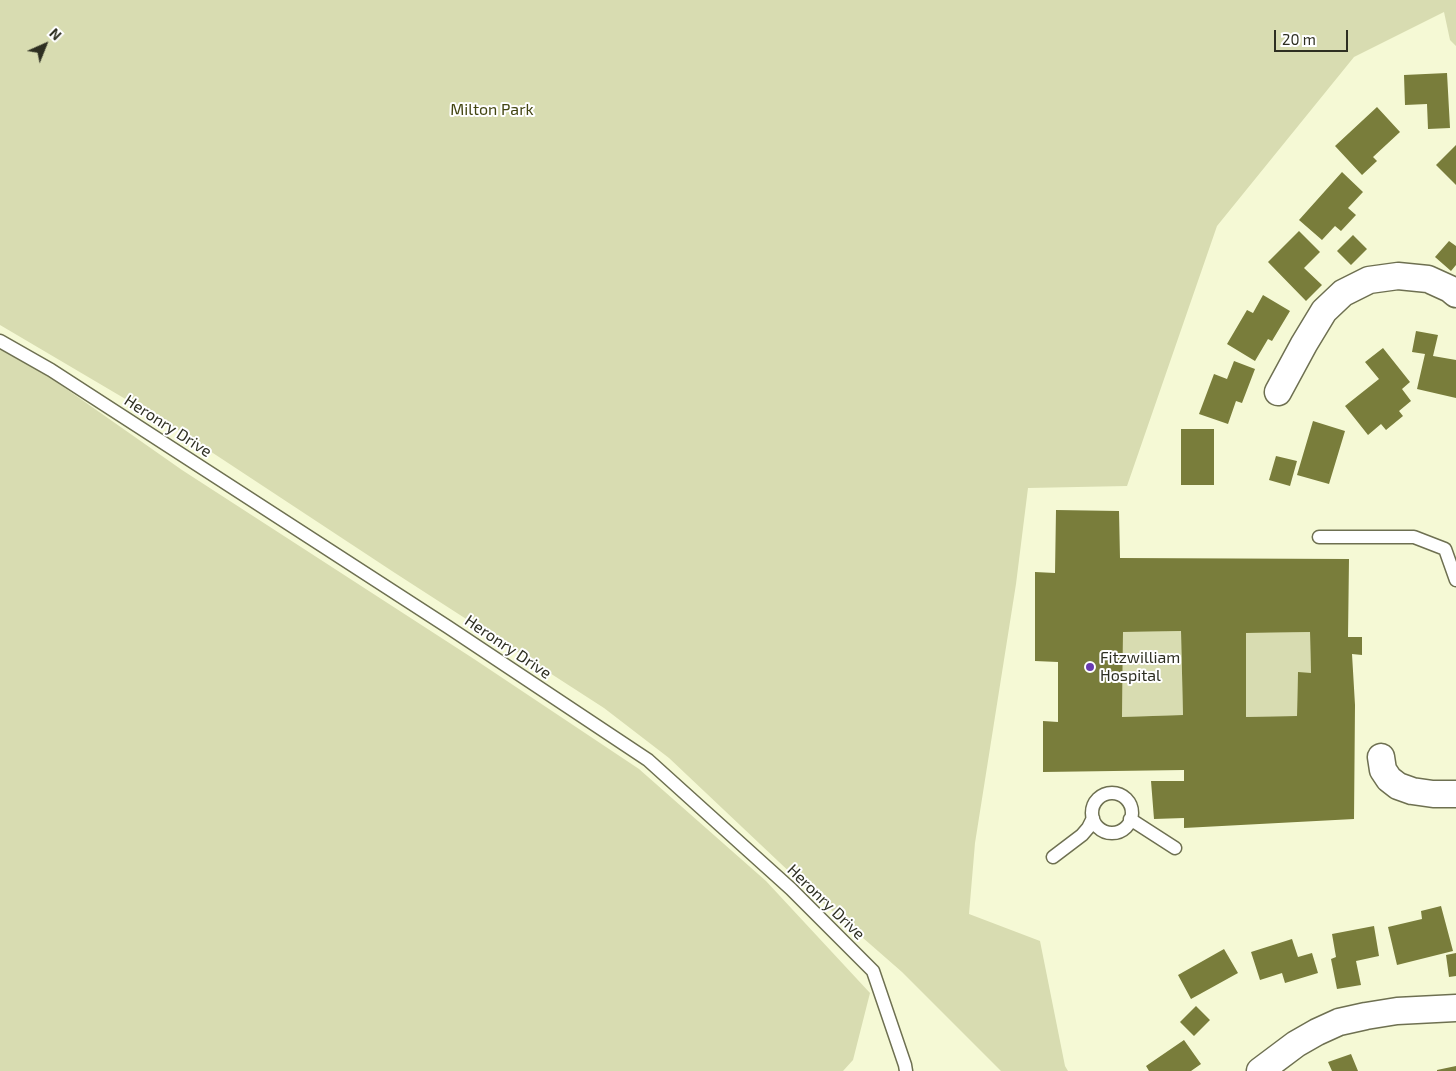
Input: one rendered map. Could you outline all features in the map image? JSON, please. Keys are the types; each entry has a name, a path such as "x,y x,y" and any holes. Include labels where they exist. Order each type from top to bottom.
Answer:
{"street":[{"path":"1278,392 1324,311 1343,293 1369,280 1398,276 1428,279 1456,294"},
{"path":"1381,757 1383,770 1389,779 1398,786 1412,791 1456,794"},
{"path":"1260,1071 1296,1044 1339,1022 1397,1011 1456,1008"}],"lane":[{"name":"Heronry Drive","path":"0,340 51,370 448,626 648,760 790,889 873,970 906,1071"},
{"path":"1319,537 1414,537 1445,549 1456,580"},
{"path":"1110,793 1122,796 1127,801 1131,813 1128,825 1118,832 1111,833 1099,829 1093,818 1092,811 1098,799 1110,793"},
{"path":"1053,857 1082,835 1093,818"},
{"path":"1130,819 1175,848"}],"green space":[{"name":"Milton Park","path":"0,0 1456,0 1456,46 1450,40 1444,12 1354,57 1217,226 1127,486 1028,488 1016,584 975,843 969,914 1040,941 1065,1066 1068,1071 1001,1071 902,972 815,896 669,758 604,708 178,430 0,325"},
{"path":"0,346 15,353 182,470 474,659 639,769 766,881 870,993 853,1060 843,1071 0,1071"},
{"path":"1181,631 1183,715 1122,717 1123,632"},
{"path":"1310,632 1311,673 1298,673 1297,716 1246,717 1246,633"}],"building":[{"path":"1447,73 1450,128 1428,129 1427,104 1405,105 1404,75"},
{"path":"1377,107 1400,132 1373,157 1377,161 1362,175 1335,146"},
{"path":"1456,145 1456,185 1436,165"},
{"path":"1342,172 1363,192 1348,208 1356,215 1341,231 1335,226 1322,240 1299,220"},
{"path":"1299,231 1320,252 1304,268 1322,285 1306,301 1268,262"},
{"path":"1353,235 1367,249 1351,265 1337,251"},
{"path":"1449,241 1456,246 1456,265 1451,271 1435,257"},
{"path":"1263,295 1290,311 1272,341 1268,339 1255,361 1227,344 1247,310 1253,313"},
{"path":"1416,331 1438,335 1433,356 1456,360 1456,398 1417,389 1425,354 1412,352"},
{"path":"1383,348 1410,382 1402,389 1411,401 1399,411 1403,416 1386,430 1381,424 1368,435 1345,406 1379,379 1365,362"},
{"path":"1234,361 1255,369 1242,403 1236,401 1228,424 1199,414 1214,374 1227,379"},
{"path":"1313,421 1345,431 1329,484 1297,475"},
{"path":"1181,429 1214,429 1214,485 1181,485"},
{"path":"1276,456 1297,461 1290,486 1269,480"},
{"name":"Fitzwilliam Hospital","path":"1056,510 1119,511 1120,558 1349,559 1348,637 1362,637 1362,655 1352,654 1355,705 1354,819 1184,828 1184,818 1154,819 1151,781 1184,781 1184,770 1043,772 1043,721 1058,722 1058,662 1035,661 1035,572 1055,573","holes":["1181,631 1183,715 1122,717 1123,632","1310,632 1311,673 1298,672 1297,716 1246,717 1246,633"]},
{"path":"1441,906 1453,951 1397,965 1388,927 1422,919 1421,911"},
{"path":"1374,926 1379,956 1356,961 1361,985 1337,989 1331,959 1336,957 1332,934"},
{"path":"1292,939 1298,957 1312,953 1318,973 1285,983 1282,973 1260,980 1251,952"},
{"path":"1224,949 1238,973 1191,999 1178,975"},
{"path":"1456,953 1456,976 1449,977 1446,955"},
{"path":"1196,1006 1210,1020 1194,1036 1180,1022"},
{"path":"1184,1040 1201,1064 1191,1071 1149,1071 1146,1066"},
{"path":"1351,1054 1358,1071 1332,1071 1328,1062"},
{"path":"1456,1066 1456,1071 1437,1071 1437,1070"}],"place":[{"name":"Fitzwilliam Hospital","path":"1090,667"}]}
